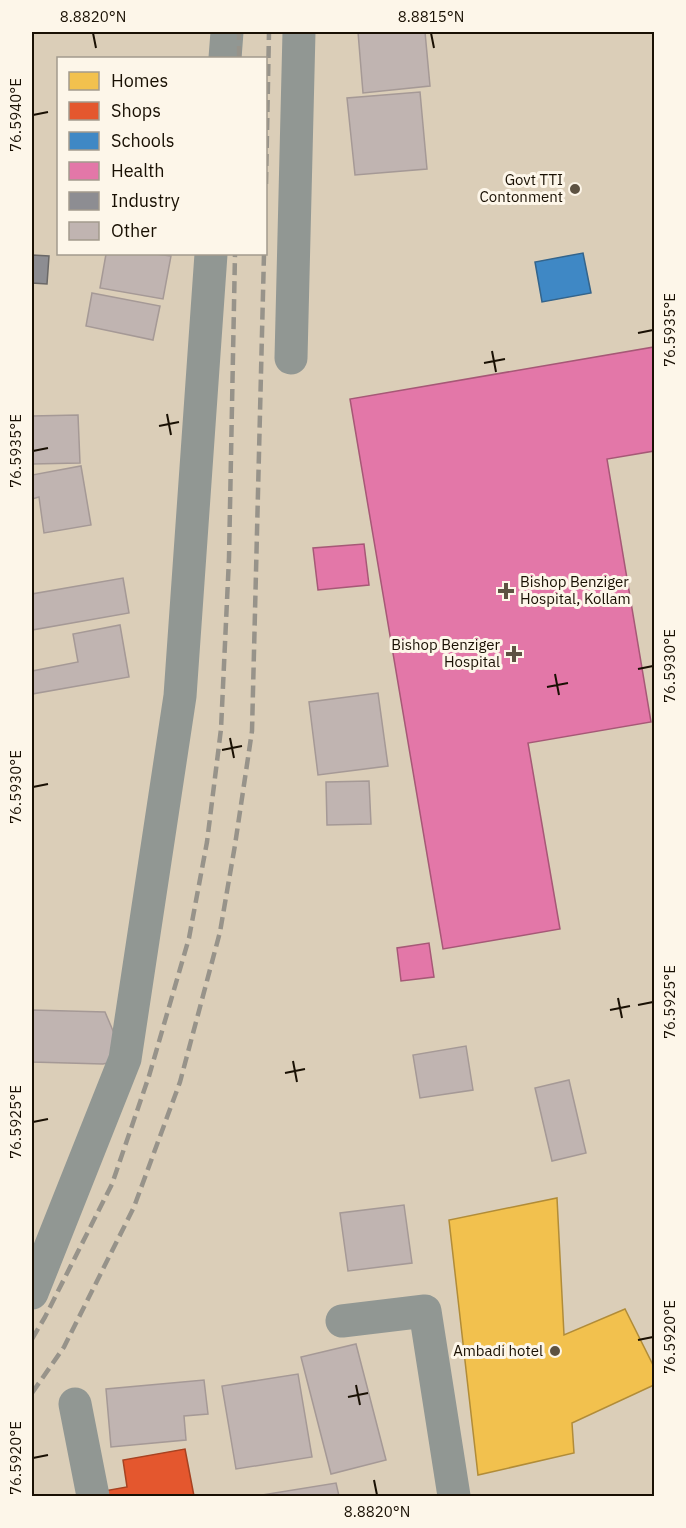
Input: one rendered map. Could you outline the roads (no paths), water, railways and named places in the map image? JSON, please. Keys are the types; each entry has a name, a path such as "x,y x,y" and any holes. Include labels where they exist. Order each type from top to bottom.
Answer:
{"street":[{"path":"225,57 227,32"},
{"path":"291,358 299,32"},
{"path":"32,1292 125,1059 180,696 211,255"},
{"path":"342,1321 425,1311 454,1497"},
{"path":"75,1404 93,1497"}],"railway":[{"path":"239,32 239,57"},
{"path":"267,133 269,32"},
{"path":"32,1339 112,1184 149,1076 189,938 207,842 221,729 229,558 235,255"},
{"path":"32,1393 64,1347 134,1207 180,1082 220,932 252,731 264,255"}],"place":[{"name":"Govt TTI Contonment","path":"575,189"},
{"name":"Bishop Benziger Hospital, Kollam","path":"506,591"},
{"name":"Bishop Benziger Hospital","path":"514,654"},
{"name":"Ambadi hotel","path":"555,1351"}]}
